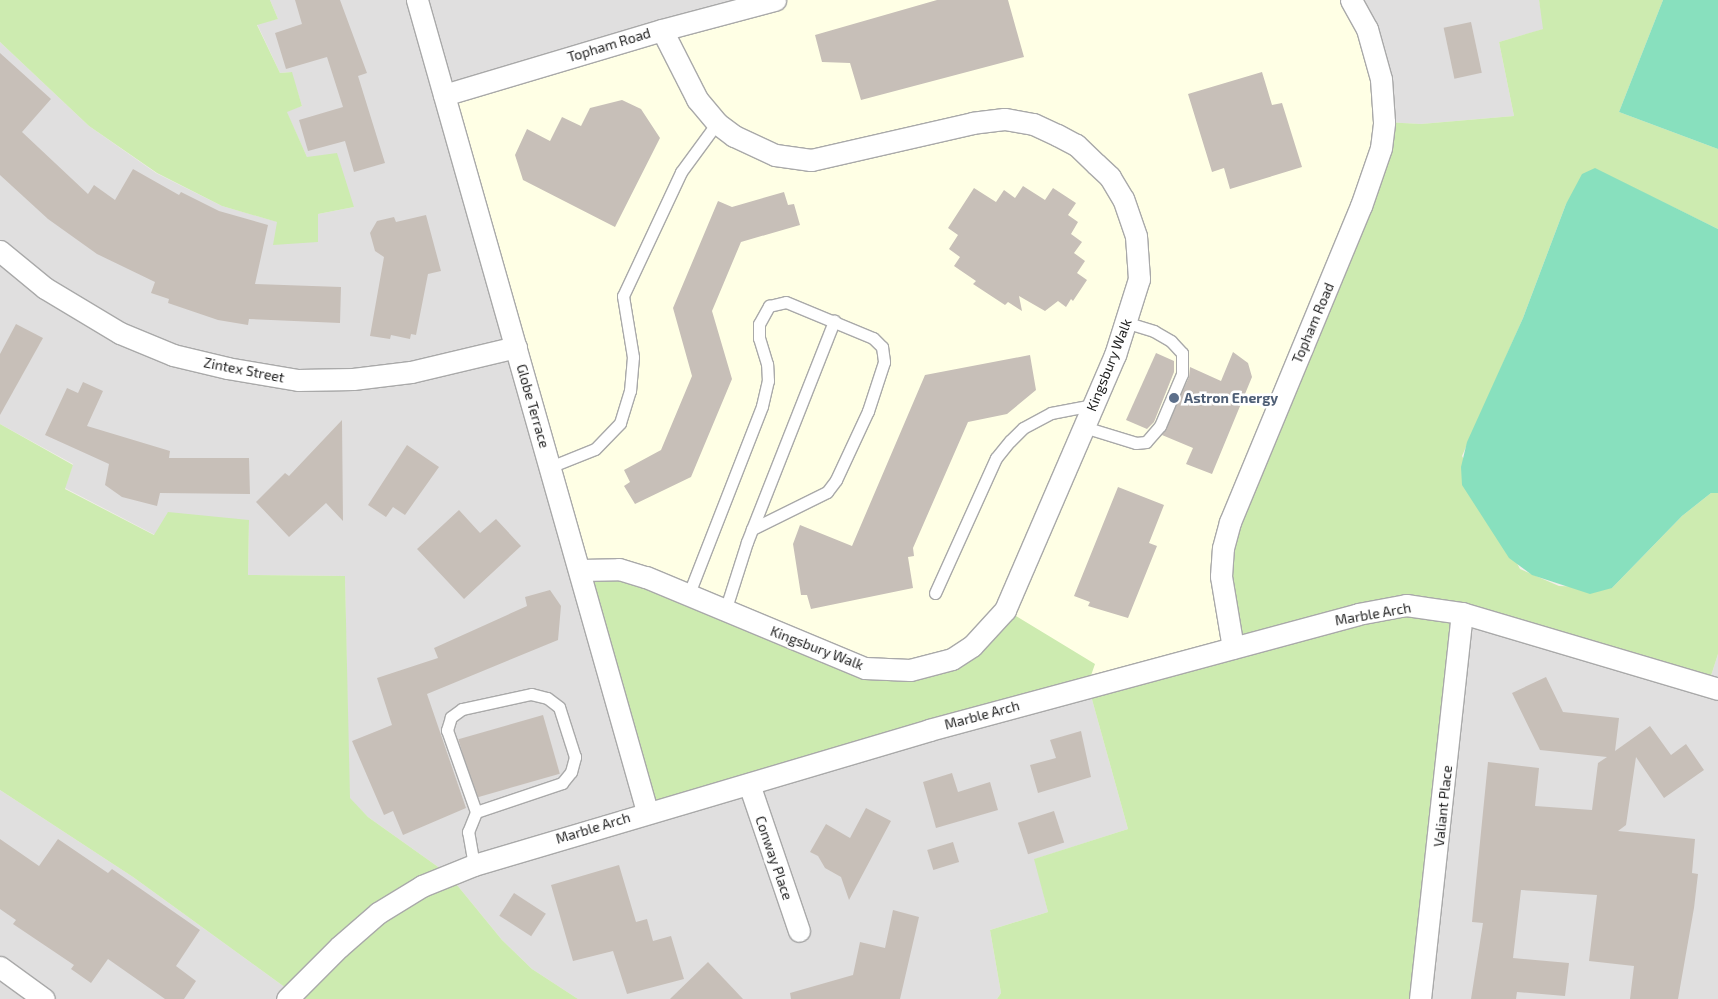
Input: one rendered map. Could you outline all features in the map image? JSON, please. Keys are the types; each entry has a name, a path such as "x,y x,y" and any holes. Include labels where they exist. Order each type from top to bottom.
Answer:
{"street":[{"name":"Globe Terrace","path":"416,0 648,812"},
{"name":"Topham Road","path":"444,94 662,30 719,7 776,0"},
{"name":"Topham Road","path":"1233,648 1221,576 1223,548 1230,522 1361,206 1382,148 1384,122 1381,79 1367,29 1351,0"},
{"name":"Kingsbury Walk","path":"580,570 620,569 865,668 910,670 952,660 972,646 1005,610 1127,323 1139,279 1132,218 1110,177 1076,145 1057,135 1033,124 1004,119 973,122 811,160 795,160 754,146 717,123 697,99 662,30"},
{"name":"Zintex Street","path":"0,251 45,288 120,333 173,355 227,368 298,380 353,379 420,370 516,347"},
{"name":"Marble Arch","path":"287,999 339,946 378,914 422,886 474,865 929,730 1358,614 1406,605 1462,613 1718,690"},
{"name":"Valiant Place","path":"1420,999 1462,613"},
{"name":"Conway Place","path":"749,784 799,931"},
{"path":"0,967 44,999"}],"lane":[{"path":"550,467 595,449 620,423 630,391 633,357 623,296 681,172 717,123"},
{"path":"688,596 762,406 768,381 767,364 758,331 764,313 769,306 786,302 873,338 882,347 884,362 878,386 836,480 827,492 752,529"},
{"path":"725,611 752,529 834,321"},
{"path":"1084,427 1136,444 1146,442 1160,426 1182,374 1182,353 1171,341 1154,330 1127,323"},
{"path":"935,593 996,458 1010,441 1037,419 1064,409 1093,405"},
{"path":"474,865 468,832 476,812 447,730 452,718 462,709 531,694 547,698 560,707 575,756 571,772 562,783 476,812"}],"shaded area":[{"path":"270,0 778,0 1088,685 1128,829 1035,859 1048,912 990,930 1001,993 997,999 578,999 532,969 502,940 448,874 368,817 349,798 345,576 248,575 249,520 155,535 65,488 73,464 0,424 0,42 89,126 156,173 222,206 278,222 274,245 318,214 354,207 307,157 286,111 302,106 291,72 280,73 257,24 278,19"},
{"path":"778,0 1349,0 1384,122 1231,648 1088,685 970,644 885,668 579,570 444,95"},
{"path":"1349,0 1539,0 1544,29 1499,42 1514,116 1421,124 1384,122"},
{"path":"1463,613 1708,685 1718,654 1718,999 1421,999"},
{"path":"0,790 133,877 301,999 0,999"}],"green space":[{"path":"0,0 270,0 278,19 257,25 280,73 292,72 302,106 287,112 307,157 337,153 354,207 318,214 318,242 273,245 277,222 222,206 157,173 89,126 0,42"},
{"path":"1539,0 1663,0 1619,112 1718,149 1718,229 1595,169 1566,204 1523,318 1462,456 1520,569 1559,586 1612,588 1682,516 1711,493 1718,493 1718,654 1708,685 1463,613 1421,999 997,999 1001,993 990,930 1048,912 1034,859 1128,829 1088,685 646,811 579,570 601,566 863,665 952,657 1003,608 1095,664 1088,684 1231,648 1221,573 1384,122 1421,124 1514,116 1499,42 1543,29"},
{"path":"1663,0 1718,0 1718,149 1619,112"},
{"path":"1595,168 1718,229 1718,493 1711,493 1682,516 1612,588 1590,594 1532,575 1509,558 1462,485 1461,467 1467,442 1523,318 1566,204 1582,174"},
{"path":"0,424 73,465 65,489 154,535 168,512 249,520 248,575 345,576 350,798 368,817 448,874 502,940 532,969 578,999 301,999 133,877 0,790"}],"building":[{"path":"295,0 340,0 367,73 358,76 385,163 354,172 345,141 308,151 299,120 343,107 327,57 286,69 275,33 302,24"},
{"path":"937,0 1008,0 1024,57 861,100 850,63 822,62 815,35"},
{"path":"1471,22 1482,73 1454,79 1444,28"},
{"path":"0,53 51,99 22,132 88,194 94,185 115,200 133,169 179,195 181,192 219,211 268,225 255,284 341,287 340,323 249,319 248,325 218,320 168,303 169,299 151,293 155,282 97,254 48,219 0,175"},
{"path":"1262,72 1272,105 1282,103 1302,167 1230,189 1224,168 1212,172 1188,94"},
{"path":"622,100 641,109 660,138 615,227 523,180 515,155 527,129 550,141 562,117 581,126 590,108"},
{"path":"1023,186 1045,200 1053,188 1076,203 1068,215 1078,222 1071,234 1082,242 1074,253 1085,261 1077,273 1087,280 1073,301 1071,299 1066,307 1058,301 1045,311 1019,296 1022,311 1008,302 1005,305 973,284 976,281 954,266 960,257 949,249 958,235 948,228 974,188 996,202 1004,190 1015,198"},
{"path":"784,192 788,205 794,204 800,225 741,242 712,311 732,379 691,477 635,504 624,486 630,482 624,470 661,450 692,376 673,308 718,201 732,207"},
{"path":"426,215 441,271 428,274 416,335 411,334 410,339 391,335 390,339 370,336 384,257 375,251 370,233 377,221 394,217 396,222"},
{"path":"16,324 43,338 0,415 0,354"},
{"path":"1233,352 1248,363 1252,377 1212,474 1186,464 1193,448 1162,435 1189,377 1190,367 1221,381"},
{"path":"1156,353 1174,361 1174,372 1154,422 1147,429 1126,420"},
{"path":"1030,355 1036,390 1007,414 968,422 913,548 914,556 908,557 913,588 811,609 807,595 801,595 793,544 800,525 852,546 925,375"},
{"path":"83,382 103,391 87,426 170,451 169,458 249,458 250,494 160,493 157,506 122,497 105,485 109,464 45,435 67,388 78,393"},
{"path":"342,420 343,521 326,503 289,537 256,502 285,473 289,476"},
{"path":"407,445 439,467 405,515 393,507 386,517 368,505"},
{"path":"1118,487 1164,505 1149,543 1157,546 1128,618 1088,606 1090,602 1074,596"},
{"path":"459,510 480,533 496,519 521,546 464,599 417,549"},
{"path":"550,590 561,606 558,640 427,694 466,808 403,835 393,811 384,815 352,741 392,725 377,678 438,658 434,648 527,606 525,597"},
{"path":"1546,677 1563,712 1619,718 1615,751 1650,726 1671,755 1686,744 1704,770 1664,798 1636,757 1626,825 1618,831 1695,839 1692,873 1698,874 1678,999 1630,999 1634,966 1589,961 1597,895 1521,890 1513,958 1569,963 1565,996 1517,992 1516,999 1471,999 1483,923 1472,922 1488,762 1539,768 1535,806 1592,810 1598,763 1607,757 1540,750 1512,693"},
{"path":"543,715 560,774 475,798 458,739"},
{"path":"1081,731 1091,777 1038,793 1030,765 1056,758 1050,740"},
{"path":"952,773 958,792 990,782 998,810 936,828 923,782"},
{"path":"866,808 891,821 849,900 841,877 825,868 818,856 810,852 826,824 850,838"},
{"path":"1054,811 1064,842 1028,854 1018,823"},
{"path":"0,839 39,866 58,839 108,873 112,869 200,930 176,966 196,981 184,999 165,999 108,959 91,983 71,969 74,965 13,924 16,920 0,909"},
{"path":"953,842 959,862 933,870 927,850"},
{"path":"619,865 636,922 647,919 653,941 671,936 684,979 627,994 613,951 573,961 551,885"},
{"path":"514,893 546,914 531,936 499,916"},
{"path":"893,910 919,917 900,999 791,999 790,993 853,975 860,942 885,948"},
{"path":"708,962 743,999 670,999"}],"place":[{"name":"Astron Energy","path":"1174,398"}]}
